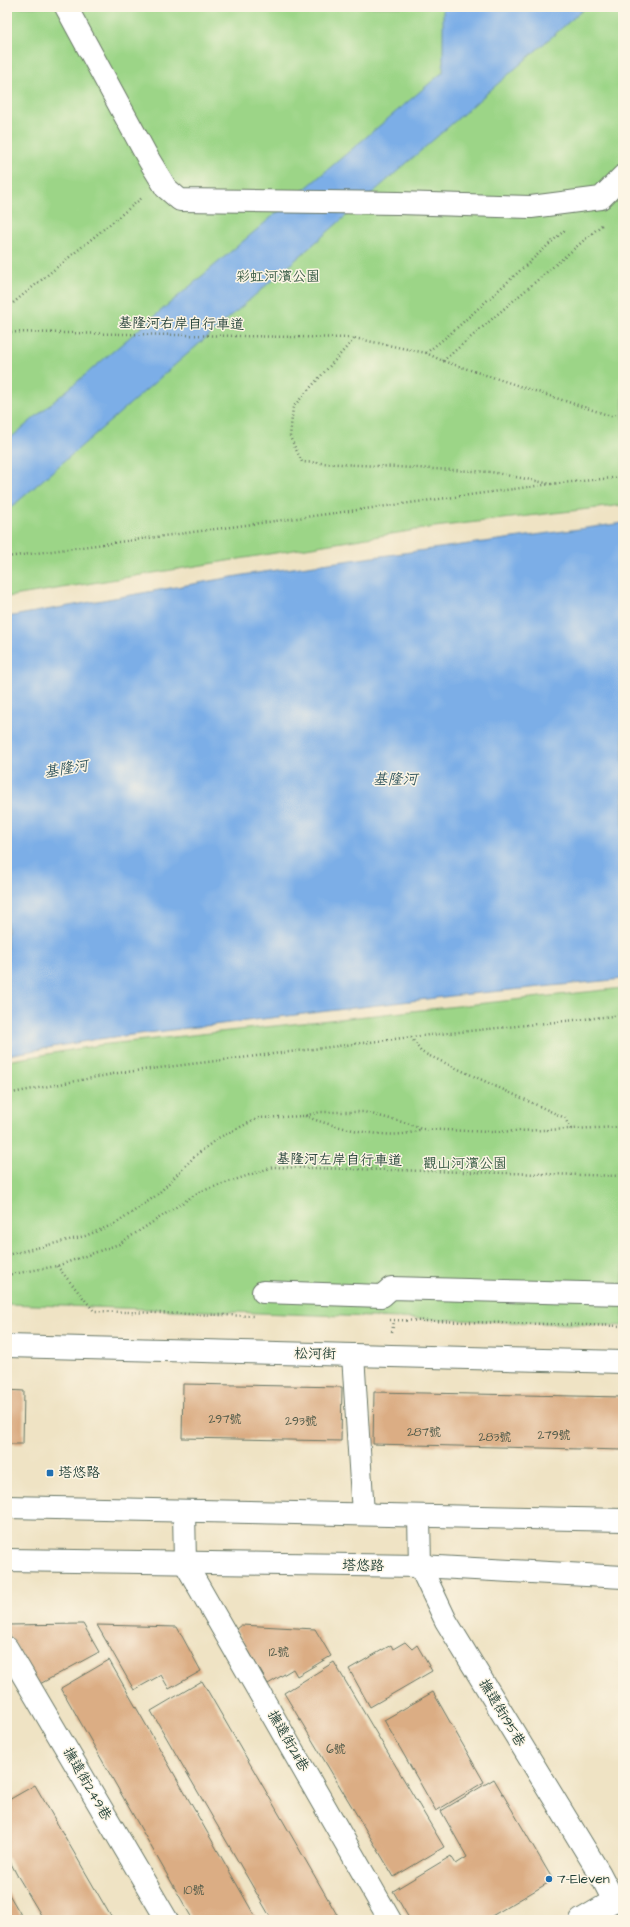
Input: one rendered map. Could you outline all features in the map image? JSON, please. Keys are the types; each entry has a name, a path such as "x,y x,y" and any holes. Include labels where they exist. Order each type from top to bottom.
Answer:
{"street":[{"path":"66,7 149,160 166,188 180,200 398,203 531,207 601,198 623,176"},
{"path":"263,1292 382,1296 391,1288 623,1294"},
{"name":"松河街","path":"7,1346 623,1362"},
{"path":"353,1355 363,1514"},
{"path":"7,1507 623,1520"},
{"path":"184,1511 185,1563"},
{"name":"撫遠街195巷","path":"419,1516 420,1566 446,1621 600,1874 618,1898"},
{"name":"塔悠路","path":"7,1560 420,1566 623,1576"},
{"name":"撫遠街211巷","path":"185,1563 390,1920"},
{"name":"撫遠街249巷","path":"7,1648 167,1920"},
{"path":"581,1920 618,1898"}],"path":[{"path":"7,308 139,198 166,188"},
{"path":"443,361 605,222"},
{"path":"426,353 450,334 572,224"},
{"name":"基隆河右岸自行車道","path":"7,332 251,335 354,338 426,353 443,361 611,416 623,414"},
{"path":"354,338 293,407 290,437 302,462 491,472 551,484"},
{"path":"7,557 551,484 623,477"},
{"path":"7,1094 118,1073 412,1037 623,1015"},
{"path":"412,1037 421,1052 565,1118 570,1130"},
{"path":"7,1255 85,1236 117,1222 157,1195 195,1156 218,1138 259,1118 304,1116 320,1112 364,1112 410,1124 421,1129 491,1132 623,1127"},
{"path":"304,1116 319,1122 362,1132 412,1134 421,1129"},
{"name":"基隆河左岸自行車道","path":"7,1275 57,1266 119,1244 199,1192 273,1167 623,1176"},
{"path":"391,1335 394,1320"}],"green space":[{"name":"彩虹河濱公園","path":"7,7 623,7 623,505 434,527 7,597"},
{"name":"觀山河濱公園","path":"623,988 623,1326 7,1304 7,1061 100,1045"}],"water":[{"path":"443,7 586,7 7,511 7,441 443,72"},
{"name":"基隆河","path":"623,523 623,979 460,995 98,1039 7,1055 7,617 249,574"}],"building":[{"path":"183,1384 342,1387 341,1441 182,1438"},
{"path":"7,1390 24,1391 23,1444 7,1444"},
{"path":"374,1392 623,1397 623,1450 373,1444"},
{"path":"83,1624 99,1652 38,1685 7,1630 7,1625"},
{"path":"97,1625 177,1627 201,1671 169,1689 161,1675 134,1690"},
{"path":"241,1625 315,1629 331,1656 297,1676 293,1669 268,1684 236,1629"},
{"path":"405,1642 412,1649 417,1645 432,1671 370,1707 349,1669 391,1645 393,1649"},
{"path":"109,1660 257,1920 193,1920 157,1857 61,1688"},
{"path":"334,1662 444,1847 394,1877 284,1693"},
{"path":"202,1681 340,1920 272,1920 151,1711"},
{"path":"433,1692 484,1782 436,1811 384,1720"},
{"path":"494,1779 553,1880 485,1920 410,1920 393,1891 451,1856 456,1864 467,1857 441,1811"},
{"path":"35,1785 113,1920 44,1920 17,1875 7,1856 7,1801"},
{"path":"7,1891 24,1920 7,1920"}],"place":[{"name":"塔悠路","path":"50,1473"},
{"name":"7-Eleven","path":"549,1879"}]}
